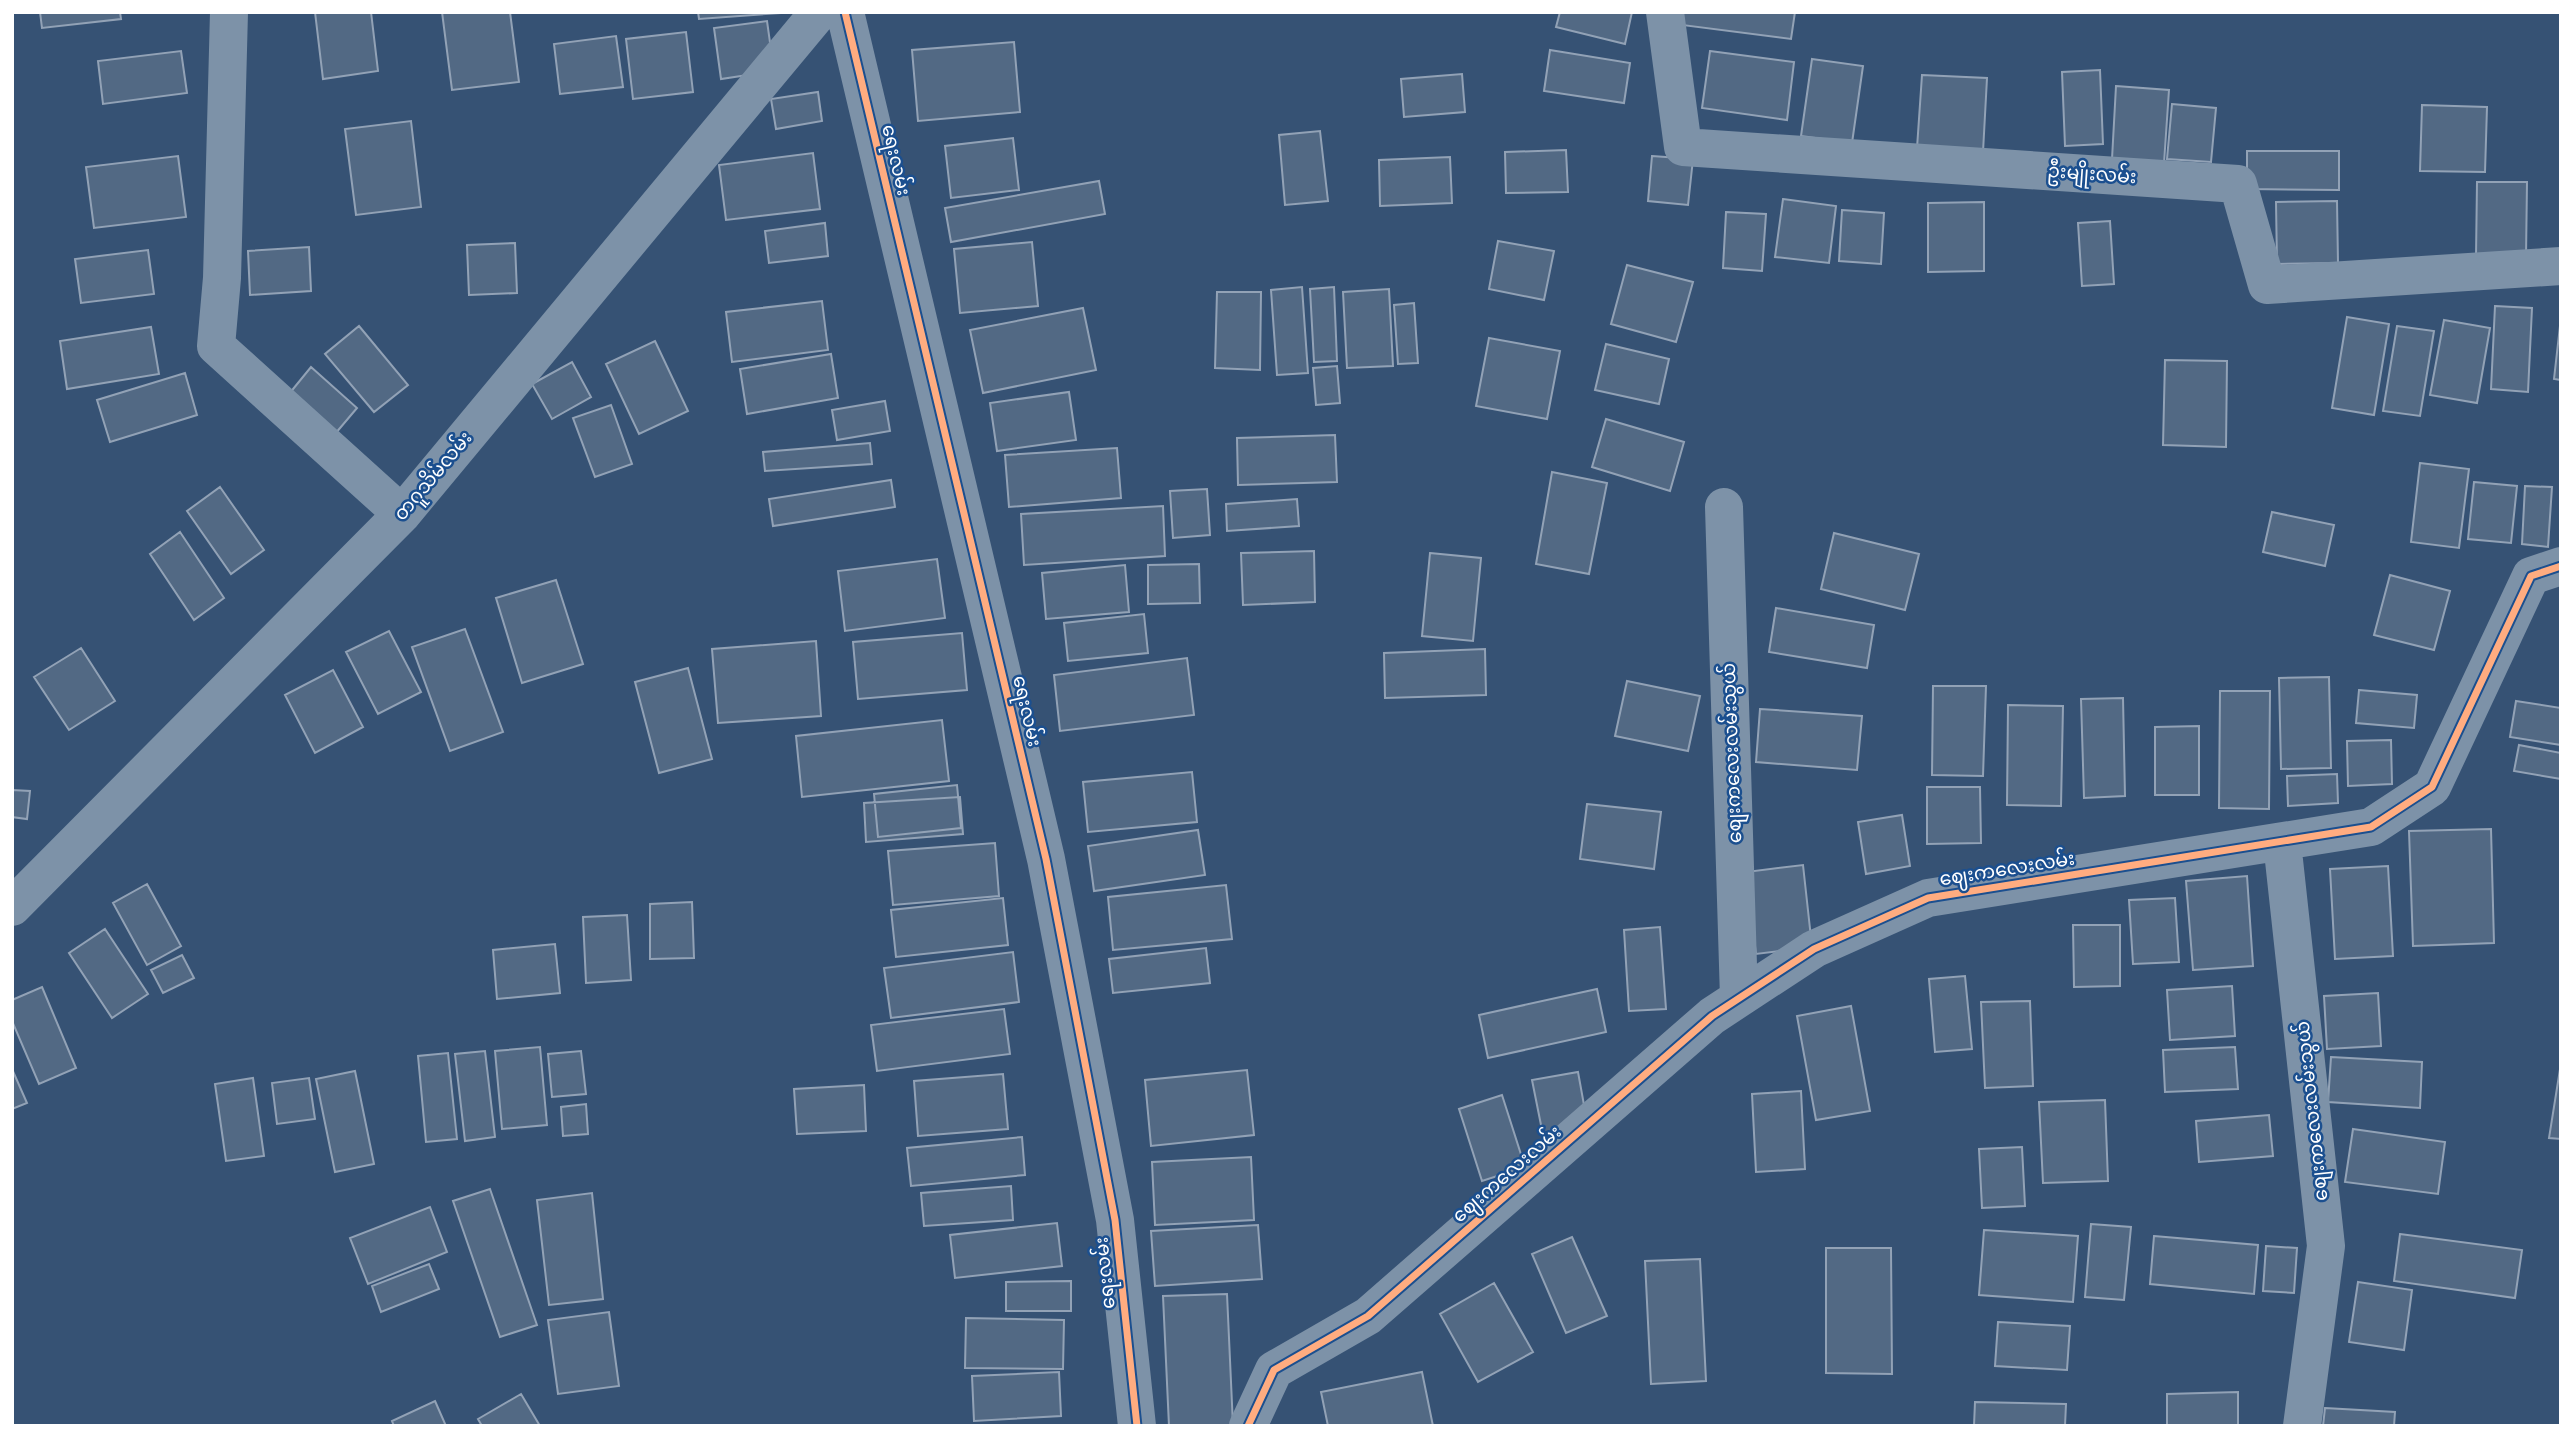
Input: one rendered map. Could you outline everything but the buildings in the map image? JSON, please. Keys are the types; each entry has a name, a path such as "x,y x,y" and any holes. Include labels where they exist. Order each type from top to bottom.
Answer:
{"street":[{"path":"229,12 222,278 216,346 402,514"},
{"name":"တဂူသိမ်လမ်း","path":"12,907 402,514 819,12"},
{"name":"ရေးလမ်း","path":"845,12 1046,859 1115,1220 1137,1426"},
{"name":"ဦးမျိုးလမ်း","path":"1665,12 1683,147 2238,184 2267,285 2561,265"},
{"name":"စျေးကလေးလမ်းသွယ်","path":"1724,507 1739,998"},
{"name":"ဈေးကလေးလမ်း","path":"1248,1426 1274,1370 1368,1317 1712,1016 1814,949 1928,898 2371,827 2432,788 2531,576 2561,566"},
{"name":"စျေးကလေးလမ်းသွယ်","path":"2282,842 2326,1246 2302,1426"}],"cycle path":[{"path":"845,12 1046,859 1115,1220 1137,1426"},
{"path":"1248,1426 1274,1370 1368,1316 1712,1016 1814,949 1928,898 2371,827 2432,787 2531,576 2561,566"}]}
